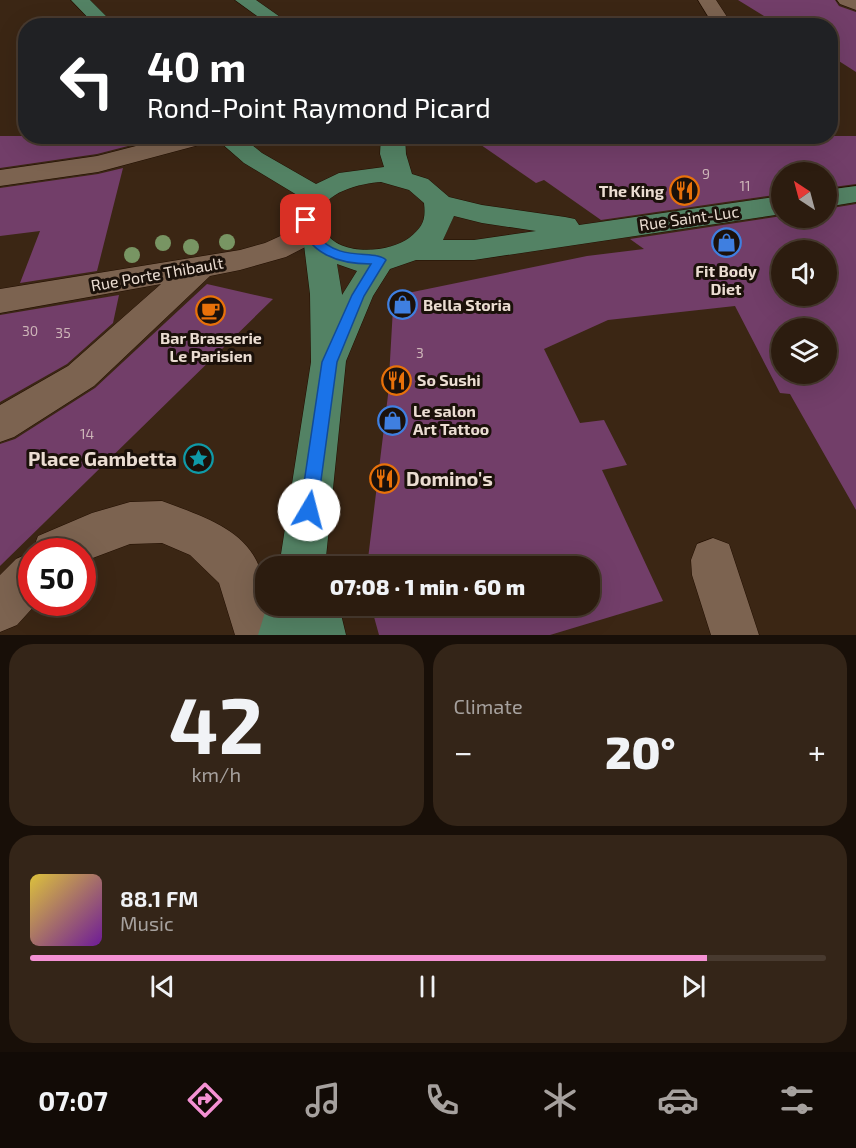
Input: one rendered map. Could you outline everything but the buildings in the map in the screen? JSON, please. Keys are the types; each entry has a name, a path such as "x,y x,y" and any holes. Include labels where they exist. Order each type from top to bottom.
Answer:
{"main road":[{"path":"80,0 99,18"},
{"path":"244,0 272,18"},
{"path":"235,144 253,158 317,196"},
{"path":"393,144 393,154 400,177"},
{"path":"305,556 329,362 326,294 314,239 306,220 309,207 317,196 330,186 355,177 382,174 418,183 431,192 439,203 442,216 438,228 429,240 414,250 380,260 356,260 335,255 314,239"},
{"path":"837,197 856,194"},
{"name":"Rue Saint-Luc","path":"439,203 482,214 597,231"},
{"name":"Rue Saint-Luc","path":"414,250 474,250 771,207"},
{"path":"329,362 358,295 380,260"},
{"path":"282,635 288,616"},
{"path":"317,616 322,635"}],"street":[{"path":"706,0 718,18"},
{"path":"846,0 856,5"},
{"path":"0,178 98,164 174,144"},
{"name":"Rue Porte Thibault","path":"0,301 240,260 314,239"},
{"path":"0,425 81,376 199,268"},
{"path":"85,538 130,523 162,522 205,539 237,569 259,635"},
{"path":"713,560 715,575 735,635"},
{"path":"0,608 18,590"}],"place":[{"name":"The King","path":"685,191"},
{"name":"Fit Body Diet","path":"726,243"},
{"name":"Bella Storia","path":"402,305"},
{"name":"Bar Brasserie Le Parisien","path":"211,310"},
{"name":"So Sushi","path":"396,380"},
{"name":"Le salon Art Tattoo","path":"392,420"},
{"name":"Place Gambetta","path":"198,459"},
{"name":"Domino's","path":"385,479"}],"route":[{"path":"306,220 309,233 319,245 335,255 356,260 380,260 358,295 329,362 309,510"}]}
